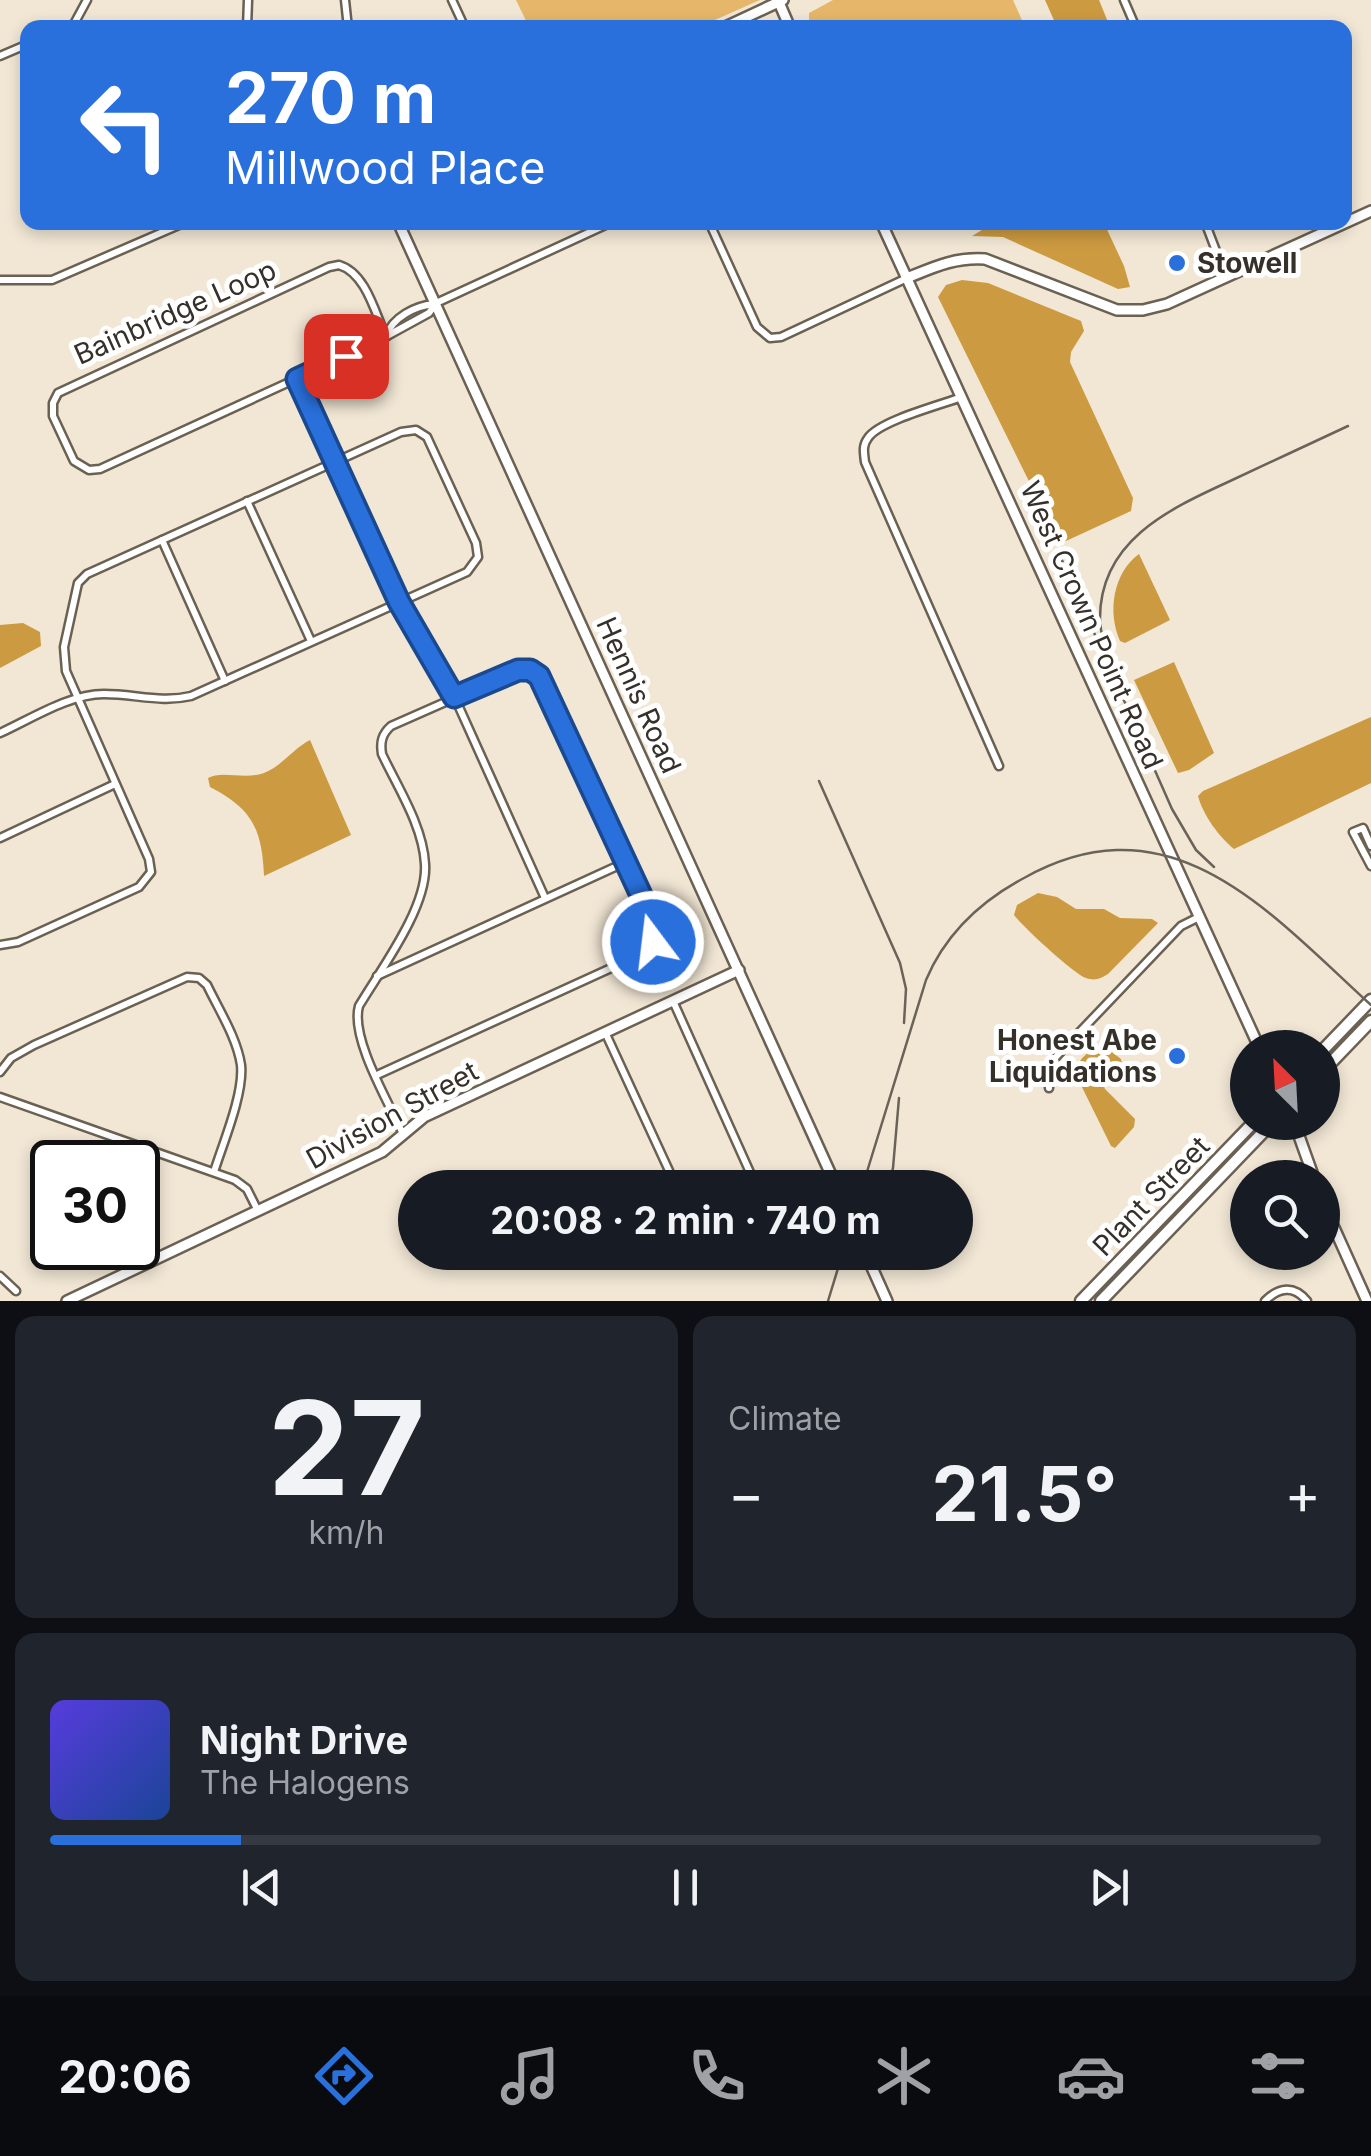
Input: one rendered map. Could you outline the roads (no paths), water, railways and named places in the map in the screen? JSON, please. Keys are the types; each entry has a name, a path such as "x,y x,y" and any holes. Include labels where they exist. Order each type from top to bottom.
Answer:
{"main road":[{"path":"1340,1032 1371,1000"},
{"path":"1340,1053 1371,1021"},
{"name":"Plant Street","path":"1082,1301 1237,1140"},
{"name":"Plant Street","path":"1101,1301 1256,1140"},
{"path":"1090,1301 1124,1266 1126,1255"}],"street":[{"path":"740,20 780,1"},
{"path":"0,280 52,280 168,230"},
{"name":"Hennis Road","path":"402,230 829,1170"},
{"name":"Bainbridge Loop","path":"386,337 388,328 401,317 424,305 434,304 595,230"},
{"path":"713,230 757,327 770,338 781,337 944,262 965,258 984,259 1117,310 1143,310 1166,304 1330,230"},
{"name":"West Crown Point Road","path":"885,230 1252,1030"},
{"path":"1207,230 1226,278"},
{"name":"Bainbridge Loop","path":"340,265 354,272 386,337 100,469 89,470 74,461 52,410 58,393 66,387 329,267 340,265"},
{"path":"297,379 399,602 454,697 544,898"},
{"path":"963,396 870,434 864,447 865,462 999,766"},
{"path":"0,733 77,698 102,694 168,701 191,696 467,572 478,557 476,543 425,436 416,430 401,432 87,574 78,583 64,647 66,671 77,698 149,859 151,872 139,888 18,942 0,944"},
{"path":"247,501 312,641"},
{"path":"162,540 225,681"},
{"path":"376,1075 649,950 654,923 539,676 530,670 518,670 391,726 380,744 418,831 426,866 420,900 356,1018 358,1033 376,1075 403,1134"},
{"path":"0,838 116,784"},
{"path":"1370,843 1363,828 1353,832 1371,866"},
{"path":"377,976 626,862"},
{"path":"1049,1088 1053,1060 1181,926 1200,917"},
{"name":"Division Street","path":"66,1301 382,1152 424,1117 739,970"},
{"path":"0,1072 12,1058 34,1045 187,976 199,978 207,985 236,1047 241,1067 239,1088 214,1172"},
{"path":"673,1001 748,1170"},
{"path":"605,1032 668,1170"},
{"path":"0,1096 235,1180 247,1189 258,1212"},
{"path":"1340,1241 1367,1301"},
{"path":"873,1270 887,1301"},
{"path":"0,1276 16,1291"},
{"path":"1265,1301 1276,1291 1287,1289 1307,1301"}],"railway":[{"path":"1112,673 1100,620 1111,569 1124,549 1160,517 1182,504 1348,426"},
{"path":"1061,558 1172,809 1196,850 1214,867"},
{"path":"819,781 900,963 906,989 904,1023"},
{"path":"868,1170 926,980 943,948 993,897 1024,878 1077,856 1127,850 1172,858 1216,876 1295,935 1371,1005"},
{"path":"892,1170 899,1098"},
{"path":"828,1301 837,1270"}],"place":[{"name":"Stowell","path":"1177,263"},
{"name":"Honest Abe Liquidations","path":"1177,1056"}]}
